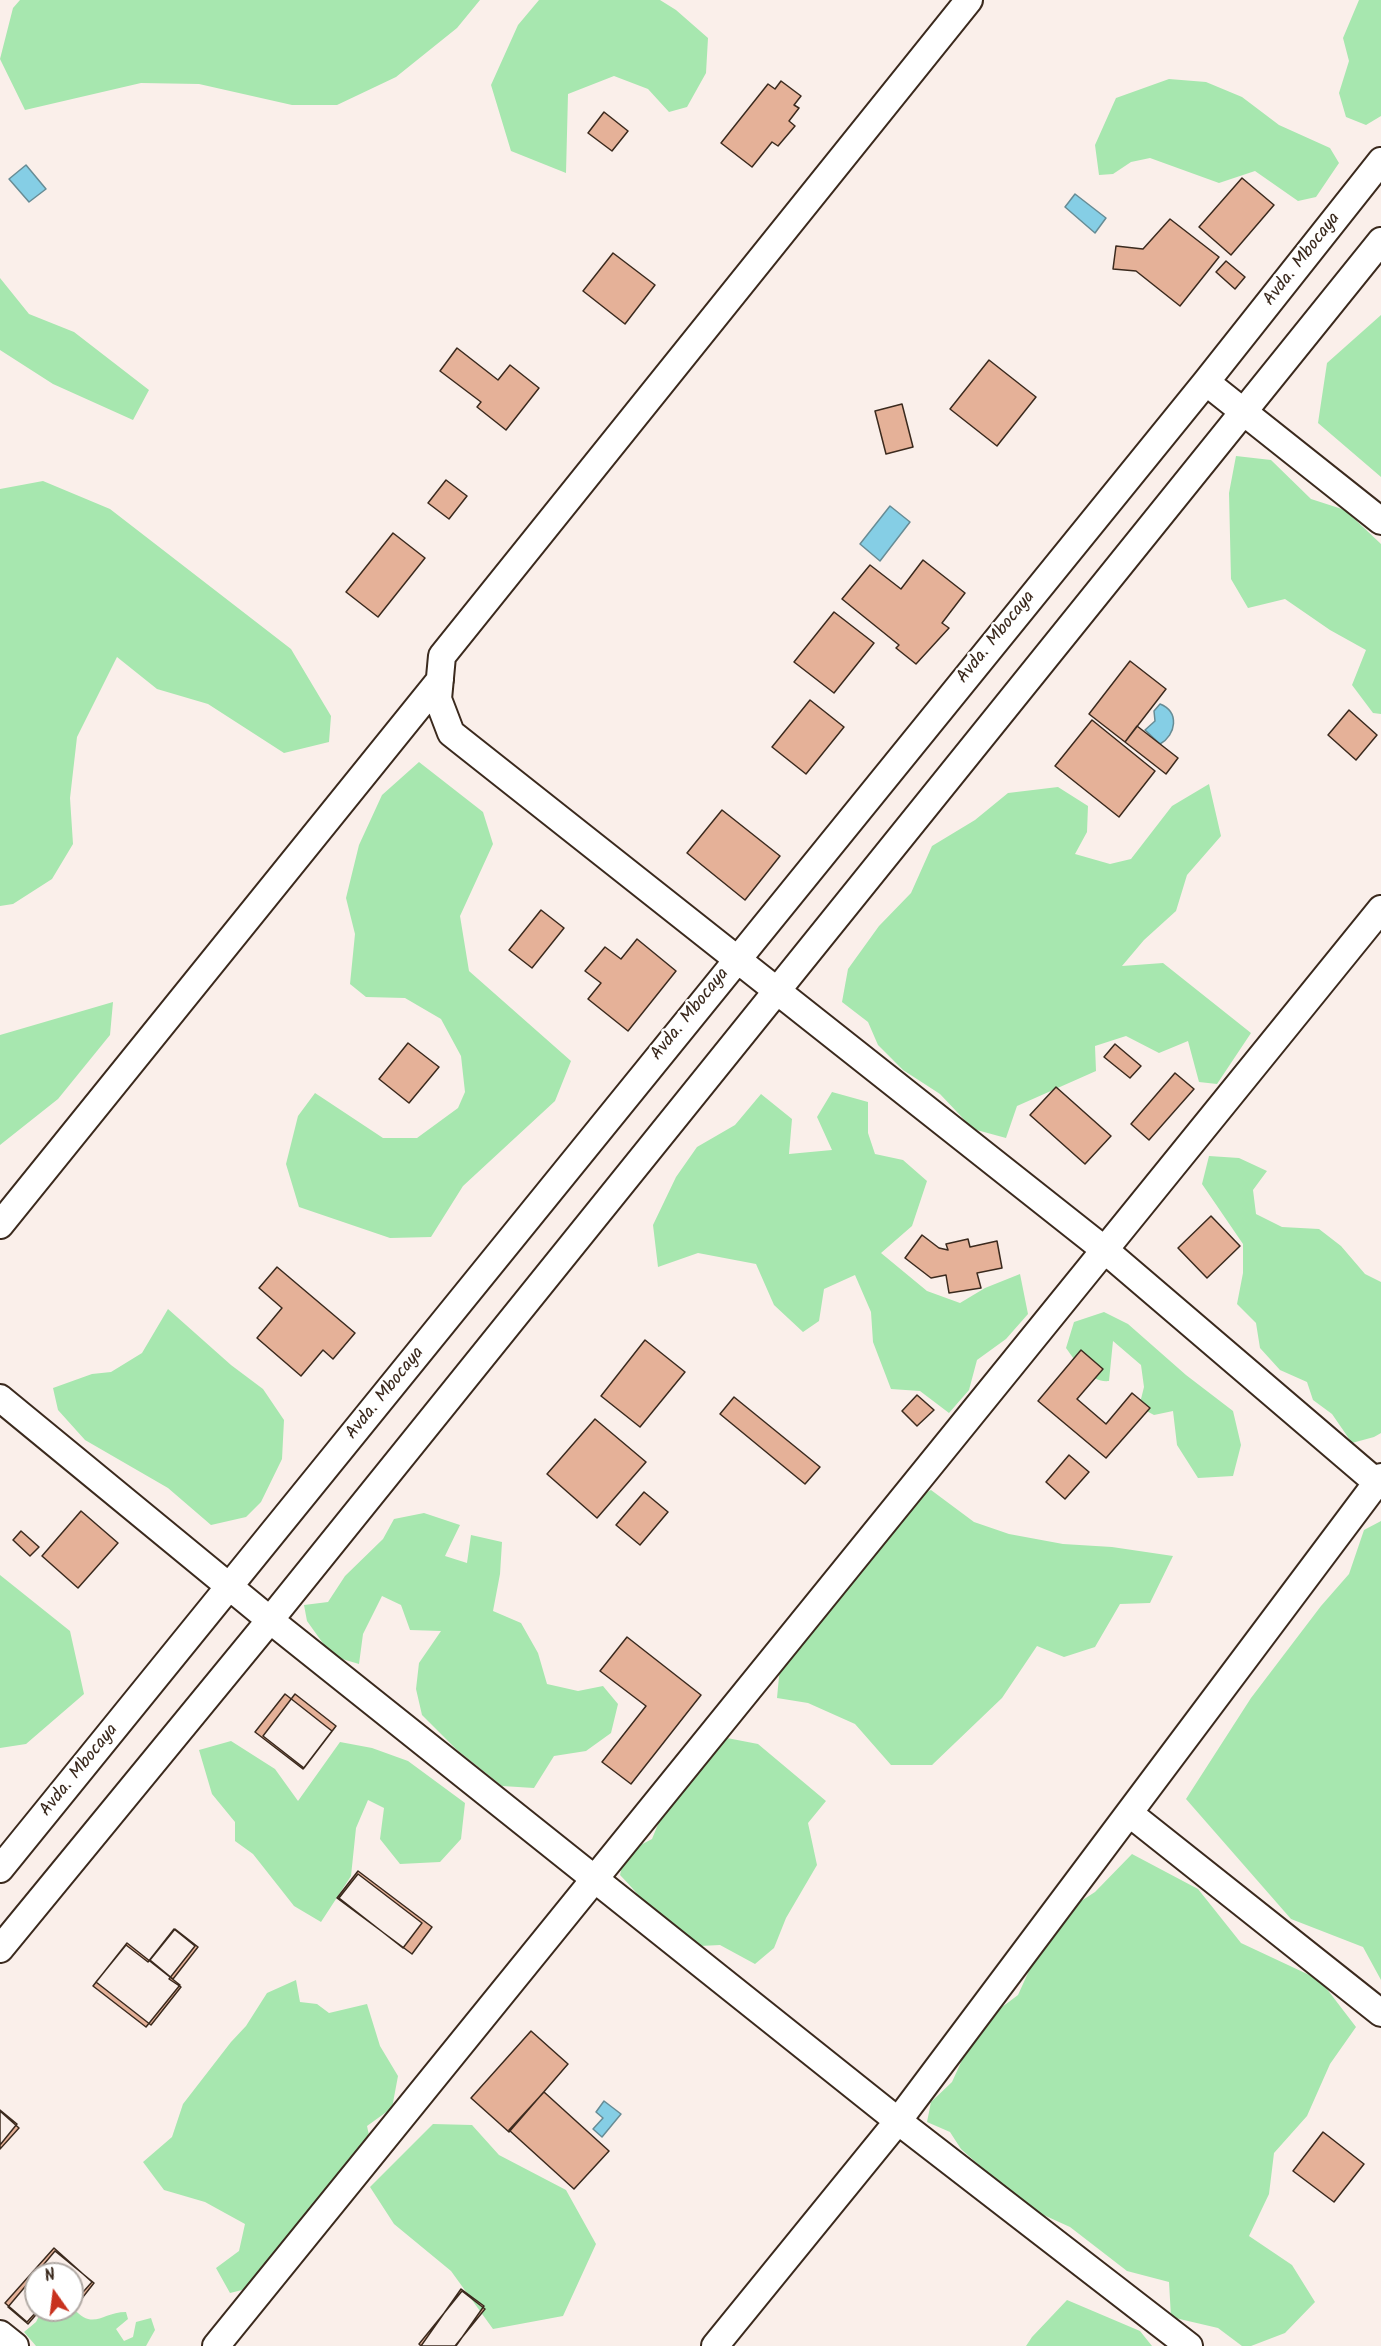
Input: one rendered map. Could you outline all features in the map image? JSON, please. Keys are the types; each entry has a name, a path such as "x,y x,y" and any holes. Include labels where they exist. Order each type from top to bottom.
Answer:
{"street":[{"path":"715,2346 898,2121 1380,1482 1106,1251 451,733 438,699 442,656 969,0"},
{"name":"Avda. Mbocaya","path":"0,1869 1206,382 1381,161"},
{"path":"0,1949 270,1620 1381,241"},
{"path":"1206,382 1381,521"},
{"path":"0,1225 440,680"},
{"path":"216,2346 1381,909"},
{"path":"0,1398 270,1620 898,2121 1189,2346"},
{"path":"1129,1813 1381,2013"},
{"path":"0,2334 15,2346"}],"green space":[{"path":"20,0 480,0 457,28 396,77 337,105 292,105 199,84 141,83 25,110 0,59 13,8"},
{"path":"539,0 660,0 676,10 708,38 706,73 687,107 669,112 648,89 614,76 568,94 566,173 511,151 491,85 518,25"},
{"path":"1359,0 1381,0 1381,116 1366,125 1346,117 1339,93 1349,61 1343,38"},
{"path":"1169,79 1206,82 1242,97 1279,125 1330,148 1339,163 1316,197 1298,201 1255,171 1219,183 1150,158 1131,162 1113,174 1099,175 1095,145 1116,98"},
{"path":"0,278 29,314 74,332 149,390 133,420 53,384 0,350"},
{"path":"1381,315 1381,477 1318,423 1327,363"},
{"path":"1236,456 1271,460 1311,499 1345,510 1381,544 1381,714 1373,713 1352,685 1366,650 1330,630 1285,599 1248,608 1231,579 1229,493"},
{"path":"43,481 110,509 291,649 331,716 329,742 284,753 208,704 157,689 117,657 77,737 70,798 73,844 52,879 13,904 0,906 0,489"},
{"path":"419,762 483,812 493,844 460,916 469,971 571,1061 555,1101 463,1186 431,1237 390,1238 299,1207 286,1164 298,1116 315,1093 383,1138 417,1138 458,1108 465,1092 461,1056 441,1019 405,998 366,997 350,984 355,934 346,898 359,845 382,795"},
{"path":"1209,784 1221,836 1187,875 1176,911 1144,940 1122,966 1163,963 1251,1033 1217,1084 1199,1082 1188,1041 1159,1053 1126,1036 1095,1046 1096,1071 1017,1106 1006,1138 973,1129 940,1094 903,1070 878,1045 868,1022 842,1002 848,969 879,926 911,893 932,846 975,820 1008,793 1058,787 1088,806 1087,832 1075,854 1110,864 1131,859 1172,806"},
{"path":"113,1002 110,1035 58,1099 0,1145 0,1035"},
{"path":"832,1092 868,1102 868,1133 875,1154 903,1160 927,1181 912,1226 881,1253 927,1291 960,1303 985,1288 1020,1274 1028,1314 1006,1339 977,1360 969,1390 949,1413 920,1391 891,1389 873,1342 871,1312 855,1275 824,1289 819,1321 803,1332 774,1305 756,1264 698,1253 658,1267 653,1225 676,1177 697,1147 735,1125 761,1094 792,1119 789,1154 832,1150 817,1117"},
{"path":"1209,1156 1239,1158 1267,1171 1253,1190 1256,1214 1282,1227 1319,1229 1341,1246 1365,1274 1381,1282 1381,1433 1352,1443 1332,1414 1313,1400 1307,1382 1280,1370 1260,1348 1256,1323 1237,1304 1243,1273 1243,1244 1202,1184"},
{"path":"168,1309 231,1365 263,1389 284,1420 282,1459 261,1502 246,1517 211,1525 168,1488 85,1440 58,1410 53,1388 92,1374 111,1372 142,1353"},
{"path":"1104,1312 1128,1324 1186,1375 1233,1411 1241,1445 1233,1476 1198,1478 1177,1445 1173,1411 1154,1415 1139,1407 1144,1387 1141,1365 1113,1341 1109,1381 1096,1379 1074,1359 1066,1348 1074,1322"},
{"path":"931,1490 974,1522 1009,1534 1063,1544 1112,1547 1173,1556 1150,1603 1120,1604 1095,1647 1064,1657 1037,1646 1002,1698 932,1765 891,1765 855,1724 808,1703 777,1698 780,1666 891,1510"},
{"path":"424,1513 460,1525 445,1556 467,1563 471,1535 502,1542 500,1574 493,1611 521,1623 538,1653 547,1684 578,1691 603,1686 618,1704 611,1733 586,1751 554,1756 534,1788 502,1786 457,1750 422,1715 416,1689 419,1663 441,1631 410,1630 401,1605 382,1596 363,1634 359,1664 332,1656 307,1621 304,1605 328,1602 345,1576 383,1539 394,1519"},
{"path":"1381,1521 1381,1980 1363,1947 1291,1919 1186,1799 1251,1698 1321,1606 1349,1574 1364,1530"},
{"path":"0,1575 70,1631 84,1694 26,1744 0,1748"},
{"path":"727,1738 758,1744 826,1801 808,1823 817,1865 786,1918 774,1948 755,1964 720,1945 680,1947 620,1875 625,1853 652,1839 676,1780"},
{"path":"231,1741 275,1769 298,1801 340,1742 372,1748 408,1761 465,1803 461,1839 440,1862 400,1864 380,1839 384,1808 368,1800 356,1828 351,1876 321,1922 294,1906 253,1854 235,1841 235,1822 212,1794 199,1750"},
{"path":"1132,1854 1198,1889 1241,1943 1320,1980 1356,2027 1330,2064 1307,2116 1274,2153 1269,2194 1249,2236 1292,2265 1315,2302 1285,2333 1251,2346 1242,2346 1218,2328 1171,2317 1169,2282 1127,2271 1070,2227 1026,2207 961,2149 950,2132 927,2122 931,2102 952,2082 962,2060 998,2010 1018,1995 1032,1964 1075,1905 1095,1892"},
{"path":"296,1980 300,2002 317,2004 329,2013 367,2004 380,2046 398,2076 392,2108 367,2126 373,2153 250,2288 230,2293 216,2268 239,2251 245,2224 205,2202 164,2190 143,2162 172,2137 183,2104 246,2026 267,1993"},
{"path":"433,2124 472,2125 499,2155 566,2190 596,2244 563,2316 493,2329 451,2271 394,2224 370,2187"},
{"path":"1067,2300 1140,2331 1152,2346 1026,2346"},
{"path":"126,2312 128,2319 116,2329 124,2341 133,2337 136,2322 151,2318 155,2330 146,2346 36,2346 24,2332 36,2322 84,2322 84,2317 92,2320"}],"water":[{"path":"26,165 46,189 29,202 9,179"},
{"path":"1075,194 1106,218 1095,233 1065,207"},
{"path":"890,506 910,522 880,561 860,544"},
{"path":"1160,704 1171,712 1174,724 1170,735 1160,744 1145,730 1155,721 1154,711"},
{"path":"604,2101 621,2114 602,2137 593,2129 603,2118 596,2112"}],"building":[{"path":"781,81 801,96 794,105 799,108 789,121 795,126 778,146 772,142 752,167 721,143 768,84 775,89"},
{"path":"604,112 628,131 612,151 588,133"},
{"path":"1242,178 1274,205 1231,255 1199,227"},
{"path":"1170,219 1219,257 1180,306 1136,271 1113,269 1116,246 1143,249"},
{"path":"613,253 655,285 625,324 583,291"},
{"path":"1226,261 1245,277 1235,289 1216,272"},
{"path":"457,348 498,380 510,365 539,388 506,430 477,407 481,402 440,371"},
{"path":"989,360 1036,397 997,446 950,409"},
{"path":"902,404 913,447 886,454 875,411"},
{"path":"446,480 467,496 449,519 428,503"},
{"path":"393,533 425,558 378,617 346,592"},
{"path":"923,560 965,593 942,623 949,628 916,664 896,648 899,645 842,599 870,565 901,589"},
{"path":"834,612 874,643 834,693 794,662"},
{"path":"1130,661 1166,689 1125,742 1089,714"},
{"path":"810,700 844,727 806,774 772,747"},
{"path":"1349,710 1377,735 1356,760 1328,735"},
{"path":"1092,720 1155,771 1119,817 1055,766"},
{"path":"1137,726 1178,758 1166,774 1125,742"},
{"path":"722,810 780,856 745,900 687,853"},
{"path":"541,910 564,928 532,968 509,950"},
{"path":"637,939 676,971 628,1031 588,999 601,983 585,971 605,947 621,959"},
{"path":"408,1043 439,1067 409,1103 379,1079"},
{"path":"1115,1044 1141,1066 1130,1078 1104,1057"},
{"path":"1175,1073 1194,1089 1149,1140 1131,1124"},
{"path":"1056,1087 1111,1136 1085,1164 1030,1115"},
{"path":"1211,1216 1240,1246 1207,1278 1178,1248"},
{"path":"922,1235 939,1248 948,1250 946,1244 968,1239 970,1247 997,1241 1002,1268 977,1273 981,1288 949,1293 946,1275 931,1278 905,1258"},
{"path":"277,1267 355,1333 333,1359 323,1350 301,1376 257,1338 282,1308 259,1288"},
{"path":"645,1340 685,1372 640,1427 601,1396"},
{"path":"1081,1350 1103,1369 1077,1399 1106,1424 1132,1393 1150,1408 1106,1458 1038,1401"},
{"path":"917,1395 934,1410 917,1426 902,1411"},
{"path":"734,1397 820,1467 805,1484 720,1414"},
{"path":"595,1419 646,1462 597,1518 547,1474"},
{"path":"1069,1455 1089,1472 1065,1499 1046,1482"},
{"path":"644,1492 668,1512 640,1545 616,1525"},
{"path":"81,1511 118,1543 78,1588 42,1556"},
{"path":"21,1531 39,1547 30,1556 13,1540"},
{"path":"627,1637 701,1695 631,1784 602,1762 646,1706 600,1671"},
{"path":"285,1694 332,1731 303,1769 255,1732"},
{"path":"295,1694 336,1726 304,1768 263,1736"},
{"path":"358,1871 432,1927 412,1954 337,1898"},
{"path":"358,1874 422,1923 403,1948 339,1898"},
{"path":"174,1929 195,1946 169,1979 181,1987 151,2025 96,1982 126,1945 148,1962"},
{"path":"175,1929 198,1947 173,1979 150,1960"},
{"path":"127,1943 180,1985 146,2027 93,1986"},
{"path":"531,2031 568,2064 509,2132 471,2098"},
{"path":"544,2092 609,2151 574,2189 509,2130"},
{"path":"0,2110 17,2124 0,2145"},
{"path":"0,2111 19,2128 0,2149"},
{"path":"1323,2132 1364,2164 1334,2202 1293,2171"},
{"path":"54,2248 70,2262 42,2262"},
{"path":"55,2251 68,2262 46,2262"},
{"path":"84,2275 92,2282 84,2291"},
{"path":"84,2275 94,2283 84,2296"},
{"path":"24,2282 24,2319 5,2303"},
{"path":"24,2288 24,2321 8,2307"},
{"path":"461,2289 484,2306 456,2346 421,2346"},
{"path":"462,2291 485,2309 455,2346 421,2346 419,2344"}]}
